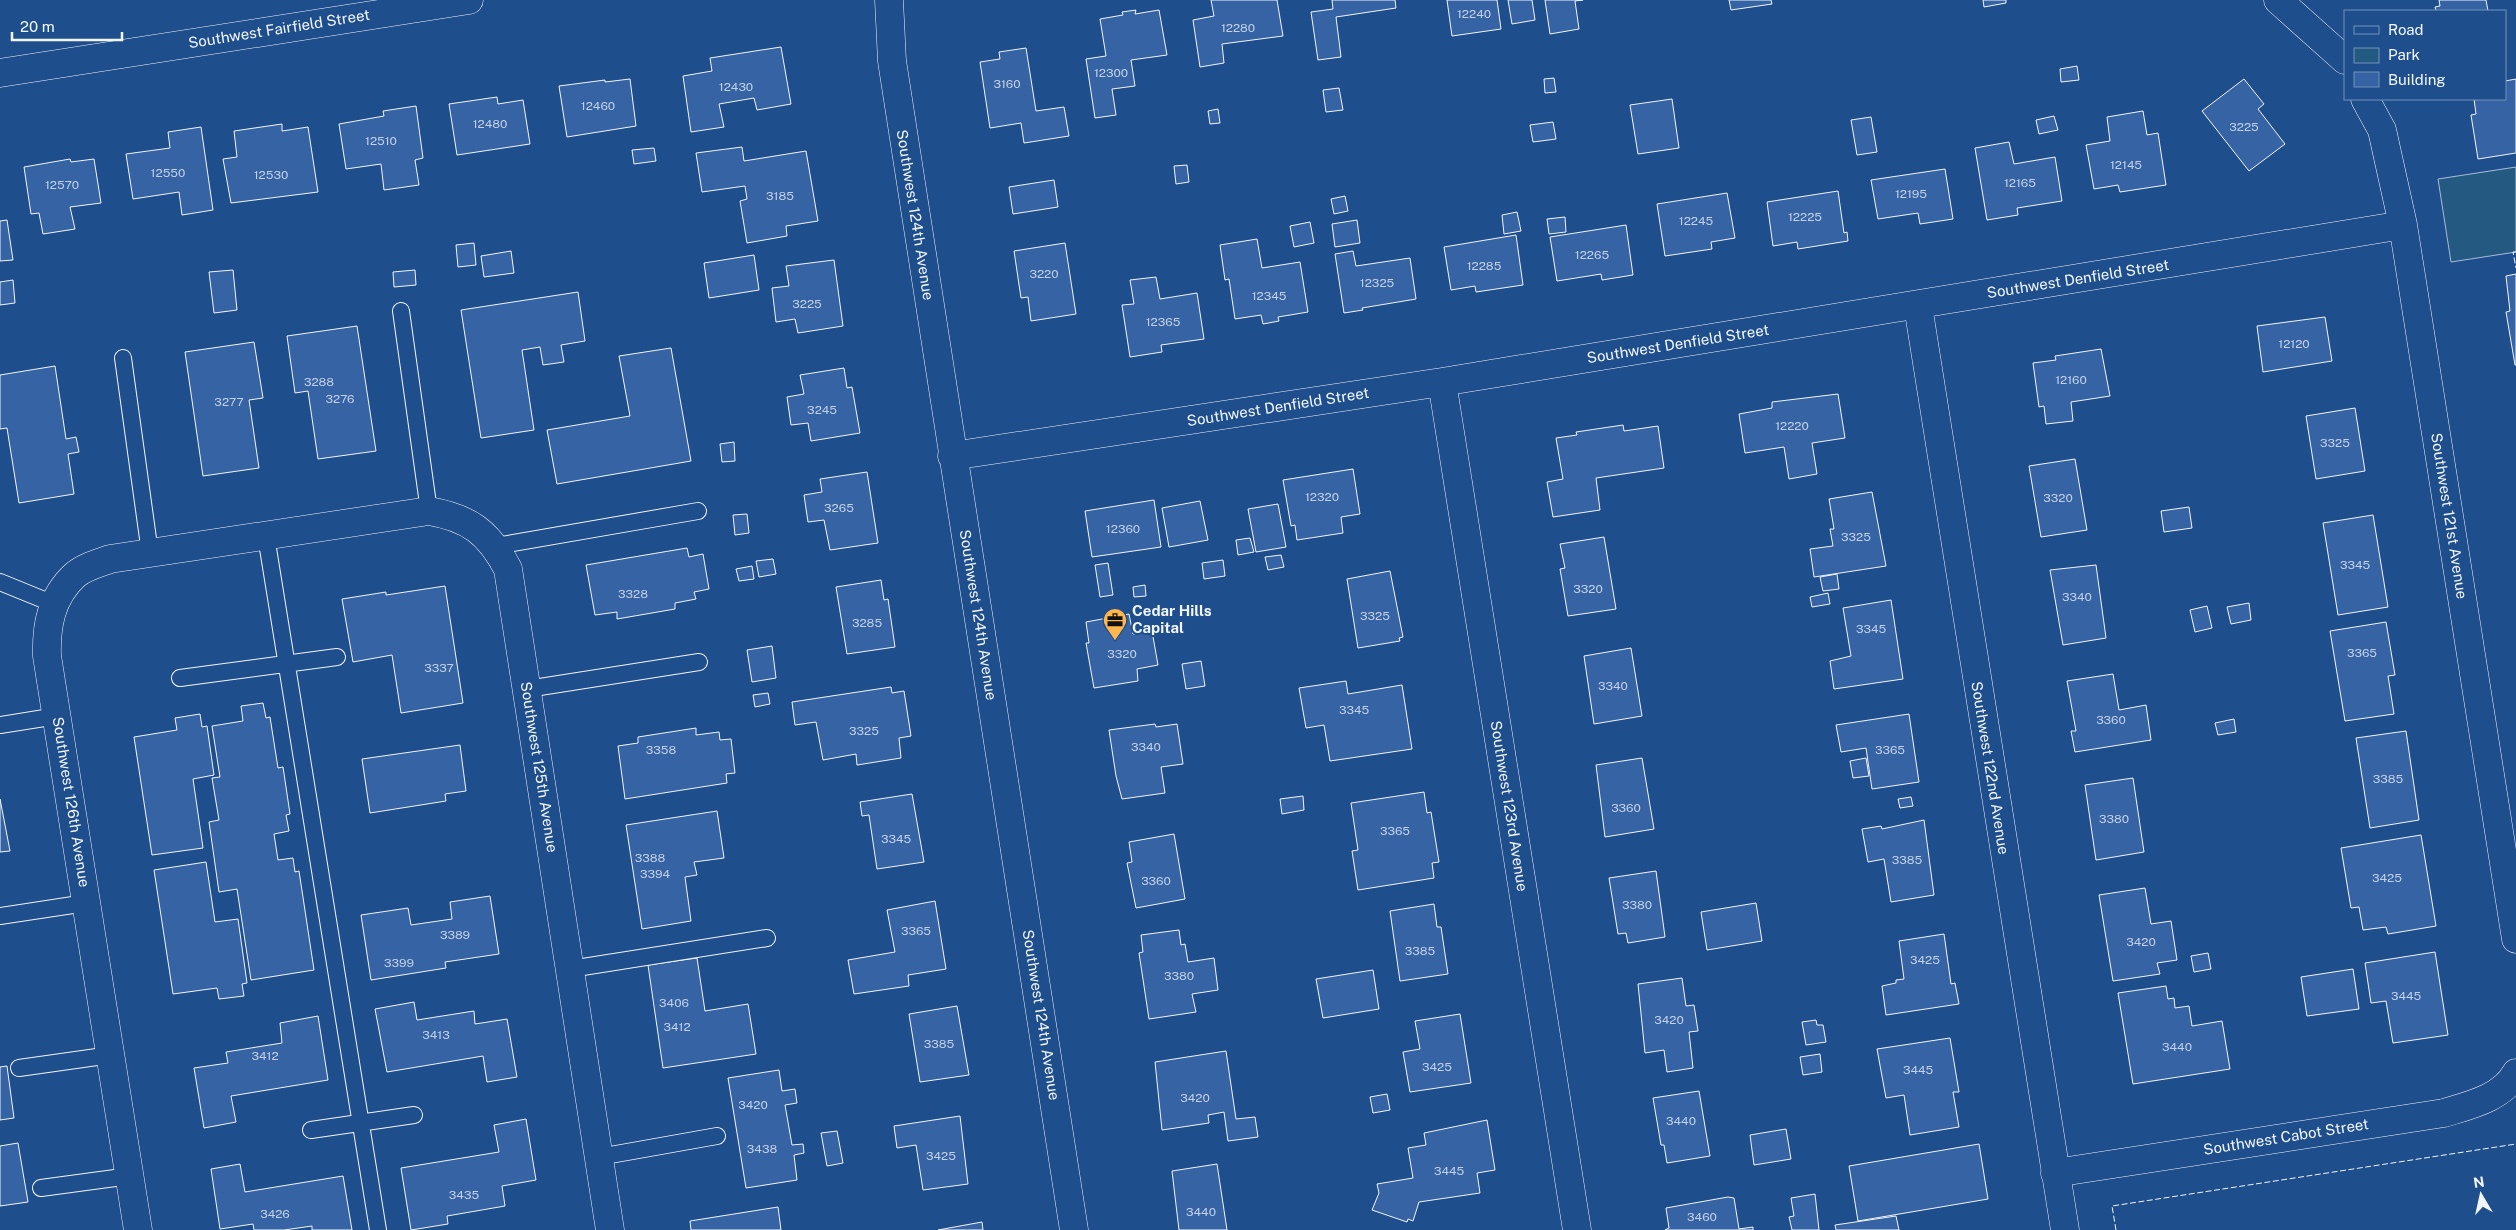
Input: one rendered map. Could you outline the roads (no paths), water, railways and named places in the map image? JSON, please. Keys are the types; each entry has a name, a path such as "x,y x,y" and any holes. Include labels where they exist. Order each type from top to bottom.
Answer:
{"street":[{"name":"Southwest Fairfield Street","path":"0,73 469,0"},
{"name":"Southwest 124th Avenue","path":"889,0 892,61 1074,1230"},
{"path":"2278,0 2344,59"},
{"name":"Southwest 121st Avenue","path":"2366,100 2382,130 2403,226 2516,939"},
{"name":"Southwest Denfield Street","path":"952,456 1442,382 2403,226"},
{"name":"Southwest 122nd Avenue","path":"1918,306 2065,1230"},
{"name":"Southwest 123rd Avenue","path":"1442,382 1577,1230"},
{"name":"Southwest 125th Avenue","path":"266,536 429,511 456,517 470,524 496,546 508,569 610,1230"},
{"name":"Southwest 126th Avenue","path":"138,1230 57,716 48,656 47,634 54,604 76,574 110,559 266,536"},
{"name":"Southwest Cabot Street","path":"2055,1172 2444,1113 2485,1100 2514,1077"}],"lane":[{"path":"401,311 429,511"},
{"path":"123,358 150,553"},
{"path":"496,546 698,511"},
{"path":"266,536 285,664 378,1230"},
{"path":"0,582 54,604"},
{"path":"180,678 337,657"},
{"path":"527,689 699,662"},
{"path":"0,725 57,716"},
{"path":"0,916 86,903"},
{"path":"570,969 768,938"},
{"path":"19,1068 111,1055"},
{"path":"310,1130 414,1115"},
{"path":"599,1157 717,1136"},
{"path":"41,1188 130,1176"}],"place":[{"name":"Cedar Hills Capital","path":"1115,641"}]}
